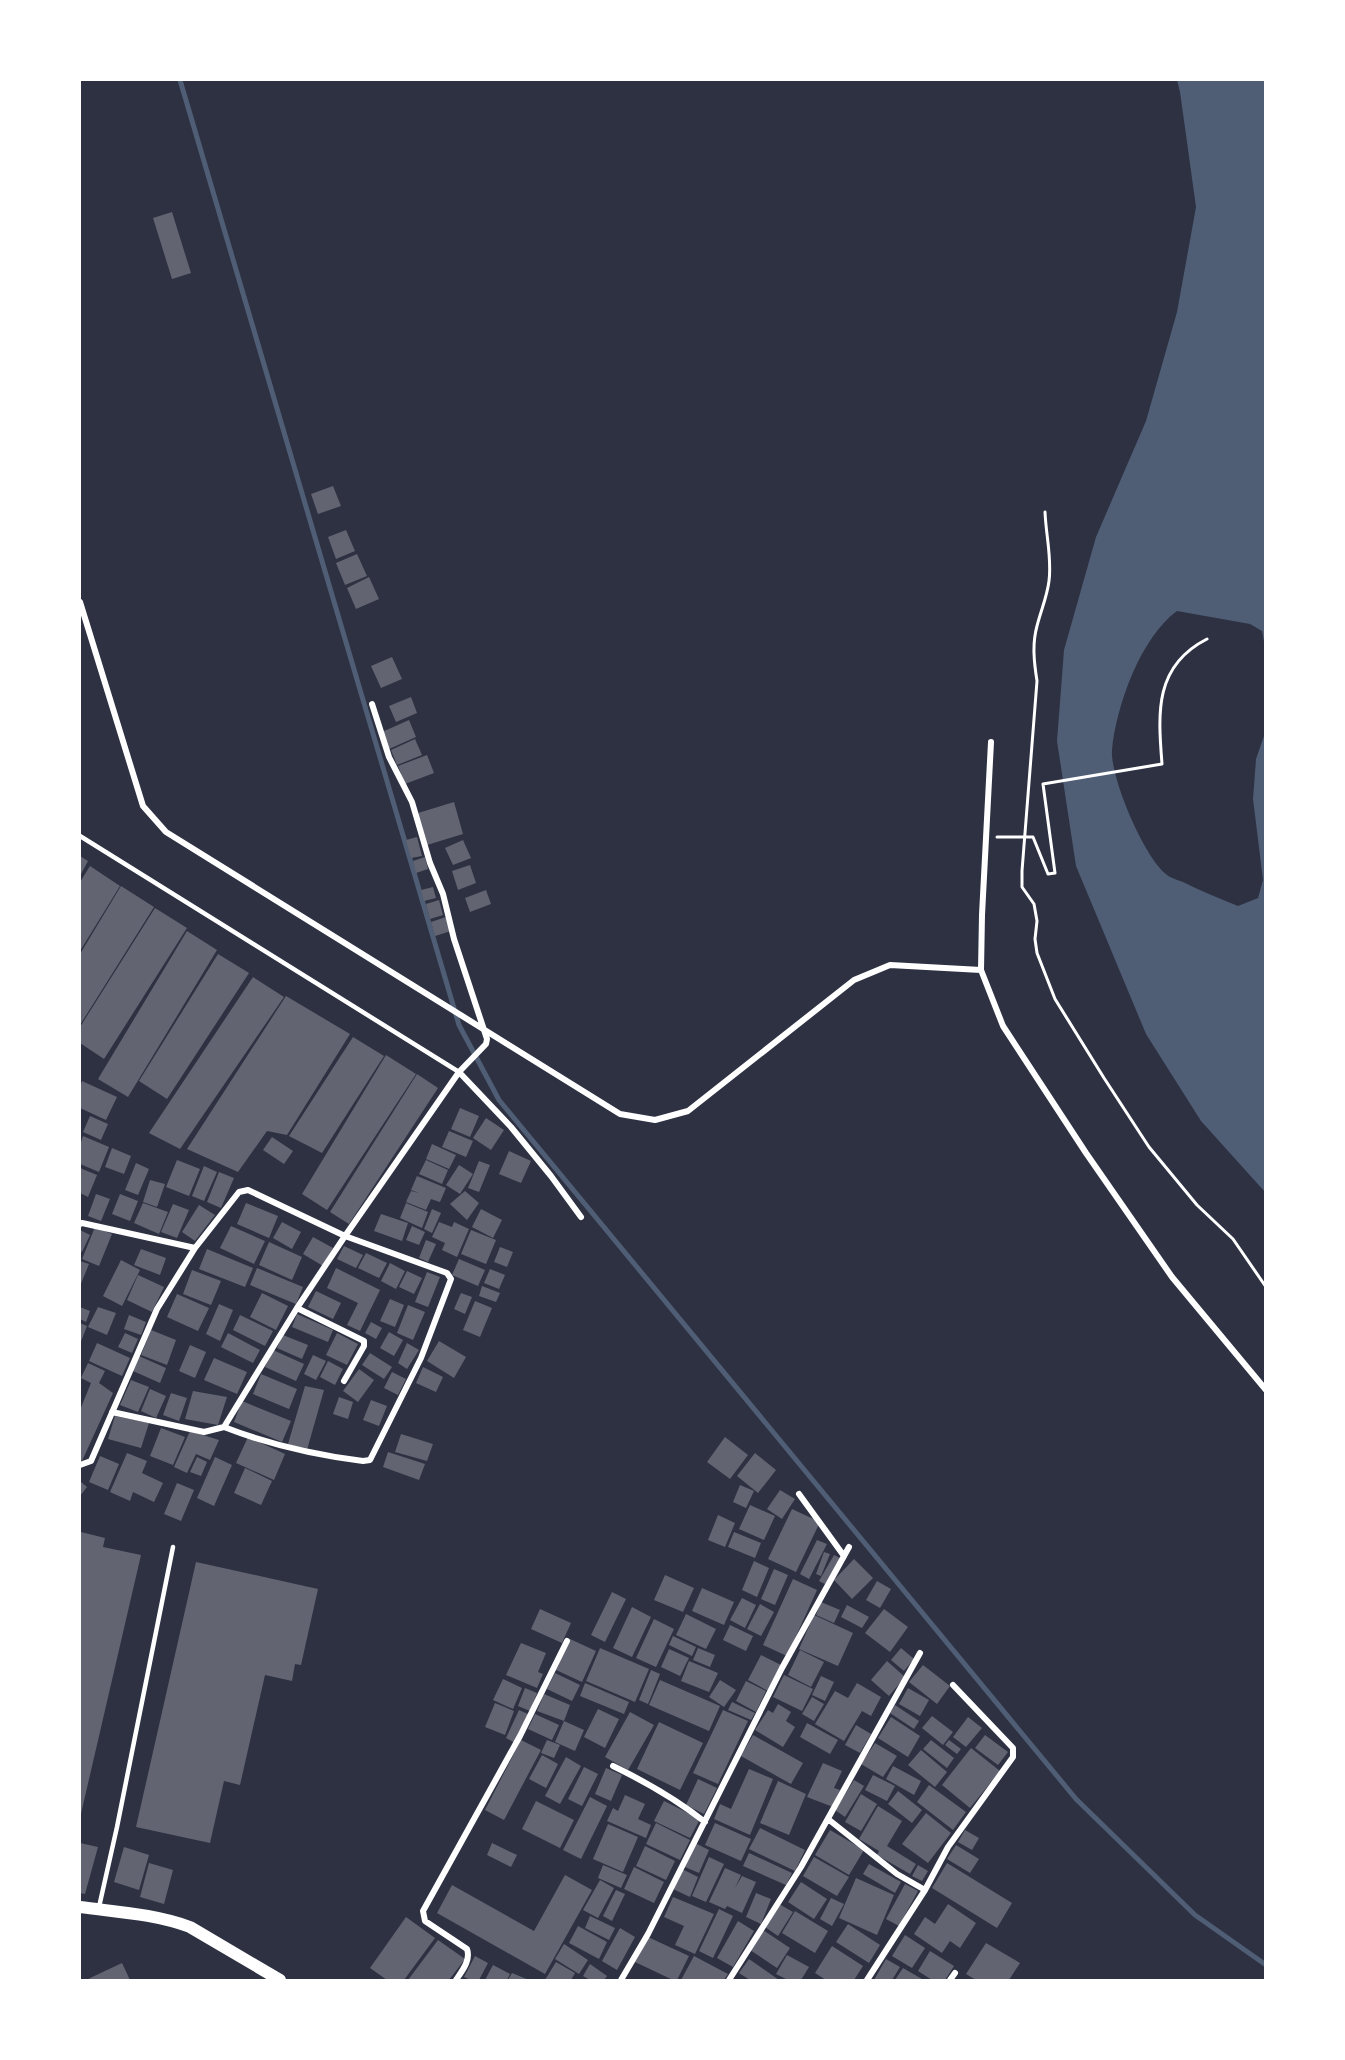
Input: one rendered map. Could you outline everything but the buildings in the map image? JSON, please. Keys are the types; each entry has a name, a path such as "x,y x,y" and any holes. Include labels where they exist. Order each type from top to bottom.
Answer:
{"main road":[{"path":"80,1907 163,1918 190,1927 280,1980"}],"street":[{"path":"80,602 143,806 166,832 620,1114 655,1120 688,1111 854,980 890,965 981,970"},
{"path":"224,1427 297,1308 345,1236 459,1072 486,1044 487,1039 457,949 443,894 430,863 412,802 389,757 372,705"},
{"path":"991,742 981,970 1003,1026 1086,1153 1172,1278 1266,1390"},
{"path":"459,1072 511,1127 581,1217"},
{"path":"80,1465 91,1461 112,1412 157,1309 195,1248 238,1192 248,1190 345,1236 447,1273 451,1279 421,1358 370,1460 318,1456 254,1439 224,1427 204,1432 112,1412"},
{"path":"80,1224 195,1248"},
{"path":"297,1308 364,1341 364,1346 344,1381"},
{"path":"799,1494 844,1556"},
{"path":"621,1980 648,1934 783,1668 849,1547"},
{"path":"456,1980 469,1955 466,1949 425,1921 423,1911 520,1736 567,1641"},
{"path":"729,1980 801,1867 920,1653"},
{"path":"867,1980 925,1890 948,1847 1013,1757 1013,1748 953,1685"},
{"path":"613,1766 651,1785 682,1804 705,1822"},
{"path":"828,1819 897,1874 925,1890"},
{"path":"950,1980 955,1973"}],"lane":[{"path":"80,836 459,1072"},
{"path":"98,1909 173,1547"}],"path":[{"path":"1045,512 1046,537 1051,559 1046,602 1037,626 1034,645 1037,681 1022,887 1034,904 1037,921 1035,939 1037,953 1056,999 1149,1147 1197,1205 1233,1239 1266,1287"},
{"path":"986,837 1033,837 1048,874 1054,873 1043,784 1162,765 1158,716 1166,682 1180,658 1193,646 1207,639"}],"water":[{"path":"1177,80 1265,80 1265,647 1262,631 1250,624 1177,611 1152,638 1132,674 1114,732 1112,750 1116,778 1122,797 1139,834 1157,865 1170,877 1238,906 1258,898 1263,880 1253,799 1256,759 1265,733 1265,1192 1201,1121 1146,1034 1076,866 1057,741 1064,650 1096,537 1146,421 1177,312 1196,207"}],"waterway":[{"path":"180,80 459,1025 499,1100 1076,1799 1195,1915 1266,1965"}]}
